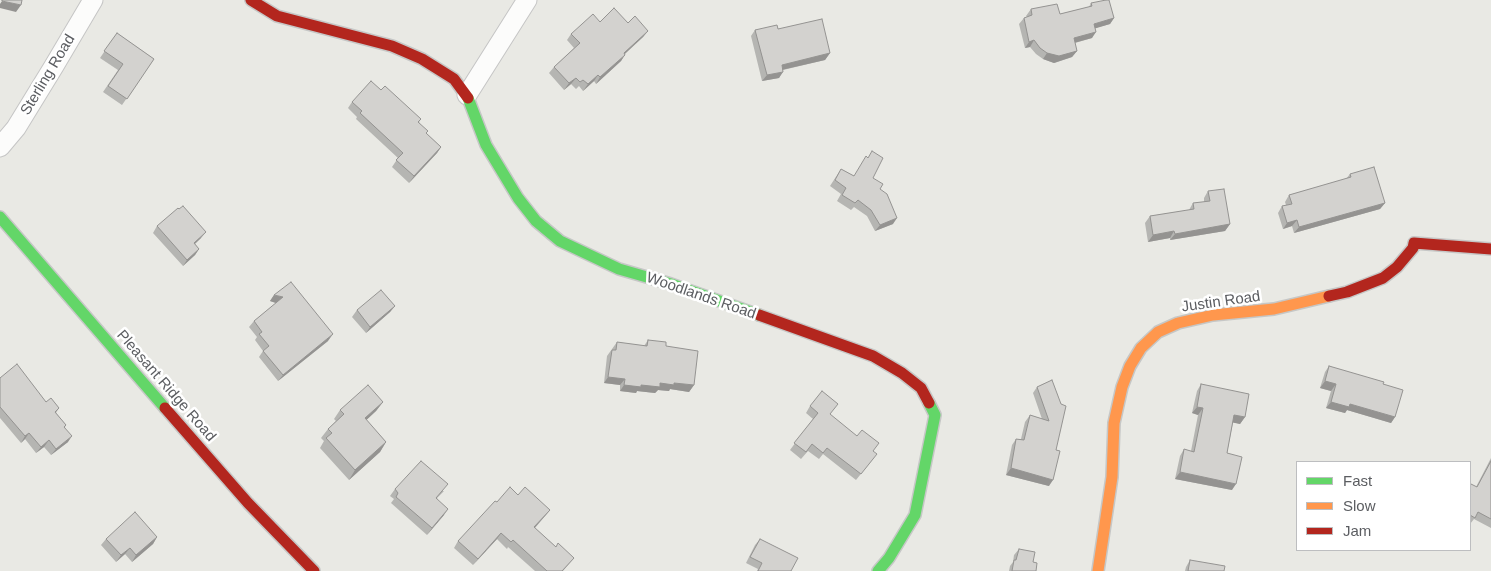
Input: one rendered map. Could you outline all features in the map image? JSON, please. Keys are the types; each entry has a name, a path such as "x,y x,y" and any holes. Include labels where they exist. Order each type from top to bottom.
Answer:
{"street":[{"name":"Sterling Road","path":"0,147 16,128 93,0"},
{"path":"251,0 278,16 392,46 422,59 454,79 467,95 527,0"},
{"name":"Woodlands Road","path":"467,95 486,145 518,198 536,221 560,241 619,269 671,284 873,356 902,372 921,388 935,415 915,515 889,558 878,571"},
{"name":"Pleasant Ridge Road","path":"0,217 248,503 314,571"},
{"name":"Justin Road","path":"1098,571 1112,477 1114,423 1122,387 1130,366 1141,348 1158,332 1178,322 1213,315 1274,309 1347,292 1383,278 1398,267 1413,248 1414,243 1491,249"}],"building":[{"path":"2,0 22,0 21,5"},
{"path":"1109,0 1114,18 1094,24 1096,32 1074,38 1077,51 1059,56 1047,53 1034,40 1029,42 1024,18 1032,15 1031,9 1057,4 1060,14 1092,6 1091,3"},
{"path":"614,8 628,23 635,16 648,31 600,77 598,75 588,84 583,80 580,82 576,78 569,83 554,67 580,43 571,34 593,14 600,22"},
{"path":"822,19 830,53 782,65 783,72 767,75 755,30 777,25 778,29"},
{"path":"117,33 154,59 127,99 108,86 123,64 104,51"},
{"path":"371,81 381,90 385,86 421,119 418,122 428,131 426,133 441,147 414,176 396,160 403,153 360,113 362,111 352,102"},
{"path":"872,151 883,158 873,178 883,184 880,189 887,194 897,218 880,225 871,210 858,200 855,203 842,195 846,188 835,180 841,169 854,176 866,156 868,158"},
{"path":"1374,167 1385,203 1299,227 1297,220 1287,223 1282,206 1292,204 1289,195 1351,177 1350,174"},
{"path":"1224,189 1230,224 1175,234 1174,231 1153,235 1150,216 1194,209 1193,203 1210,201 1208,191"},
{"path":"183,206 206,232 194,243 199,249 187,260 157,226"},
{"path":"291,282 333,334 283,375 263,351 269,346 259,334 262,332 254,321 283,297 274,295"},
{"path":"381,290 395,306 370,327 357,310"},
{"path":"648,340 666,342 666,346 698,351 694,385 660,383 660,387 641,385 641,387 624,385 625,379 608,377 612,350 616,350 617,342 647,346"},
{"path":"17,364 46,402 51,398 59,408 55,412 72,436 56,449 49,440 41,447 29,433 25,436 0,407 0,378"},
{"path":"1329,366 1384,382 1383,384 1403,390 1395,417 1350,404 1349,407 1331,402 1336,384 1325,381"},
{"path":"1052,380 1061,404 1066,406 1056,450 1060,451 1053,480 1011,468 1016,439 1024,440 1030,415 1049,421 1037,387"},
{"path":"1201,384 1249,394 1245,417 1234,415 1227,453 1242,457 1236,484 1180,472 1184,449 1194,452 1203,408 1197,407"},
{"path":"368,385 383,402 365,418 386,442 355,470 326,438 332,433 328,429 344,414 340,410"},
{"path":"822,391 838,404 830,414 857,436 862,430 879,443 873,451 877,454 861,474 827,448 823,453 812,444 806,452 794,443 818,413 810,406"},
{"path":"421,461 448,484 436,498 448,509 432,528 396,497 398,493 395,489"},
{"path":"1491,461 1491,519 1478,512 1475,518 1471,516 1471,484 1477,487"},
{"path":"510,487 518,495 525,487 550,510 534,527 556,547 558,543 574,558 562,571 547,571 513,540 511,542 501,533 478,559 458,541"},
{"path":"135,512 157,537 136,555 130,548 121,555 106,539"},
{"path":"760,539 798,558 791,571 758,571 762,563 750,557"},
{"path":"1019,549 1035,552 1033,562 1037,563 1036,571 1012,571"},
{"path":"1190,560 1225,566 1224,571 1188,571"}],"traffic: fast":[{"path":"468,98 486,145 518,198 536,221 560,241 619,269 671,284 759,315"},
{"path":"0,217 165,408"},
{"path":"878,571 889,558 915,515 935,415 929,403"}],"traffic: slow":[{"path":"1098,571 1112,477 1114,423 1122,387 1130,366 1141,348 1158,332 1178,323 1213,315 1274,309 1329,296"}],"traffic: jam":[{"path":"251,0 277,16 392,46 422,59 454,79 468,98"},
{"path":"1329,296 1347,292 1383,278 1397,267 1413,248 1414,243 1491,249"},
{"path":"759,315 873,356 902,373 921,388 929,403"},
{"path":"165,408 248,503 314,571"}]}
